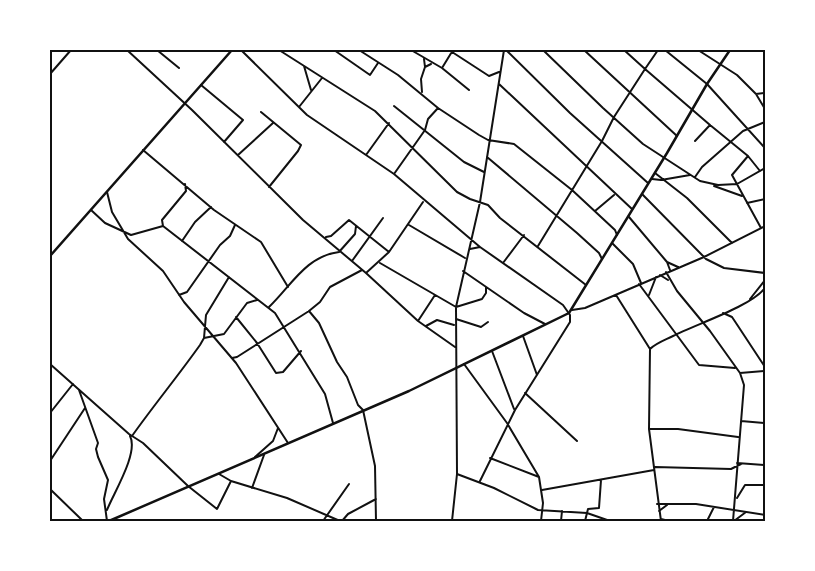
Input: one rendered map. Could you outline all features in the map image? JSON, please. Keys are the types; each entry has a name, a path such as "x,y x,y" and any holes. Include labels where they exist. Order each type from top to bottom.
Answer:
{"street":[{"path":"50,74 72,50"},
{"path":"127,50 303,220 366,273 418,321 455,347"},
{"path":"157,50 179,68"},
{"path":"50,256 232,50"},
{"path":"241,50 318,123 394,174 424,202 480,247 548,293 563,305 569,313 570,320 567,327 515,410 480,481"},
{"path":"279,50 375,111 457,192 492,208 498,216 586,285"},
{"path":"334,50 370,75 378,63"},
{"path":"340,53 343,50"},
{"path":"359,50 422,93 438,108 488,140 514,144 572,190 618,233"},
{"path":"411,50 431,64 442,68 469,90"},
{"path":"452,521 457,474 456,306 480,202 488,140 499,84 499,72 505,50 642,179 649,183"},
{"path":"543,50 614,117 664,159 670,160 690,175 743,197"},
{"path":"584,50 677,136"},
{"path":"624,50 748,156 760,171"},
{"path":"538,246 602,142 614,117 658,50"},
{"path":"665,50 706,84 765,148"},
{"path":"698,50 737,74 756,94 765,109"},
{"path":"79,390 98,443 96,449 100,462 108,480 104,499 108,521 289,444 455,369 569,313 664,159 706,84 722,64 730,50"},
{"path":"442,68 451,51 489,76 499,72"},
{"path":"422,93 421,79 424,59"},
{"path":"424,67 431,64"},
{"path":"304,66 311,90"},
{"path":"299,107 322,78"},
{"path":"499,84 633,210"},
{"path":"201,85 243,120 224,142"},
{"path":"756,94 765,94"},
{"path":"394,106 464,162 484,173"},
{"path":"394,174 425,130 428,119 438,108"},
{"path":"261,112 300,143 301,146 269,187"},
{"path":"695,177 702,167 731,142 748,129 765,122"},
{"path":"237,155 257,140 273,123"},
{"path":"366,155 388,123"},
{"path":"696,141 710,125"},
{"path":"143,150 211,207 261,242 288,287"},
{"path":"748,156 732,174 760,228"},
{"path":"487,157 599,253 602,259"},
{"path":"712,185 736,184 765,168"},
{"path":"655,173 687,198 732,243"},
{"path":"652,179 662,180 690,175"},
{"path":"185,184 186,191 162,220 163,226 269,307 284,325 328,399 333,424"},
{"path":"107,192 112,212 124,233 144,255 159,267 205,328 236,363 289,444"},
{"path":"595,211 615,194"},
{"path":"642,194 704,257 724,268 765,273"},
{"path":"474,200 480,195"},
{"path":"569,196 578,197"},
{"path":"747,203 765,198"},
{"path":"366,273 380,263 424,202"},
{"path":"181,241 195,222 211,207"},
{"path":"90,210 105,223 124,233 141,234 163,226"},
{"path":"629,217 666,262 670,270"},
{"path":"352,262 384,218"},
{"path":"325,237 331,236 347,221 388,252"},
{"path":"179,295 186,292 218,247 230,236 236,224"},
{"path":"409,225 466,259"},
{"path":"269,307 288,287 300,270 330,253 339,252 355,234 356,226"},
{"path":"572,310 584,308 704,257 765,226"},
{"path":"503,263 524,235"},
{"path":"330,242 331,236"},
{"path":"612,243 633,264 640,284 698,365 735,368"},
{"path":"330,253 333,245"},
{"path":"50,247 54,251"},
{"path":"460,254 480,247"},
{"path":"599,253 605,254"},
{"path":"382,260 384,264"},
{"path":"666,262 678,267"},
{"path":"749,301 765,279 765,262"},
{"path":"380,263 456,306 482,299 486,294 486,287"},
{"path":"230,357 240,355 284,325 310,311 330,287 362,270"},
{"path":"463,271 531,317 546,324"},
{"path":"666,272 670,281 740,373 744,385 738,437 736,500 733,521"},
{"path":"660,275 670,281"},
{"path":"649,295 656,276"},
{"path":"132,436 146,414 186,366 204,338 207,312 229,277"},
{"path":"650,349 653,345 749,301 764,292 765,288"},
{"path":"418,321 436,295"},
{"path":"616,295 650,349 649,429 657,504 661,520 669,521"},
{"path":"204,338 224,334 248,303 259,300"},
{"path":"313,308 314,314 337,362 347,377 358,405 363,410 374,458 376,521"},
{"path":"310,311 314,314"},
{"path":"722,313 732,317 765,367"},
{"path":"236,317 257,343 276,373 283,372 300,351"},
{"path":"456,319 481,327 488,322"},
{"path":"426,326 436,320 455,325"},
{"path":"523,336 537,376"},
{"path":"447,341 455,337"},
{"path":"647,344 653,345"},
{"path":"492,351 515,410"},
{"path":"236,363 240,355"},
{"path":"50,364 129,434 143,442 188,486 217,509 231,481"},
{"path":"464,364 508,423 539,477 543,511 541,521"},
{"path":"740,373 765,371"},
{"path":"50,413 73,384"},
{"path":"525,393 577,441"},
{"path":"50,460 85,408"},
{"path":"741,421 765,423"},
{"path":"254,458 273,440 278,428"},
{"path":"649,429 678,429 738,437"},
{"path":"106,512 111,497 121,484 133,441 129,434"},
{"path":"252,488 264,455"},
{"path":"490,458 539,477"},
{"path":"737,463 765,465"},
{"path":"654,466 736,468 741,464"},
{"path":"542,490 654,470"},
{"path":"219,474 231,481 287,498 341,521 348,514 376,499"},
{"path":"457,474 480,481 522,504 543,511 587,513 610,521"},
{"path":"585,521 588,509 599,508 601,480"},
{"path":"323,521 349,484"},
{"path":"736,500 745,485 765,485"},
{"path":"50,489 83,521"},
{"path":"657,504 690,504 765,515"},
{"path":"659,511 669,504"},
{"path":"707,521 714,507"},
{"path":"561,521 562,511"},
{"path":"733,521 746,512"}]}
